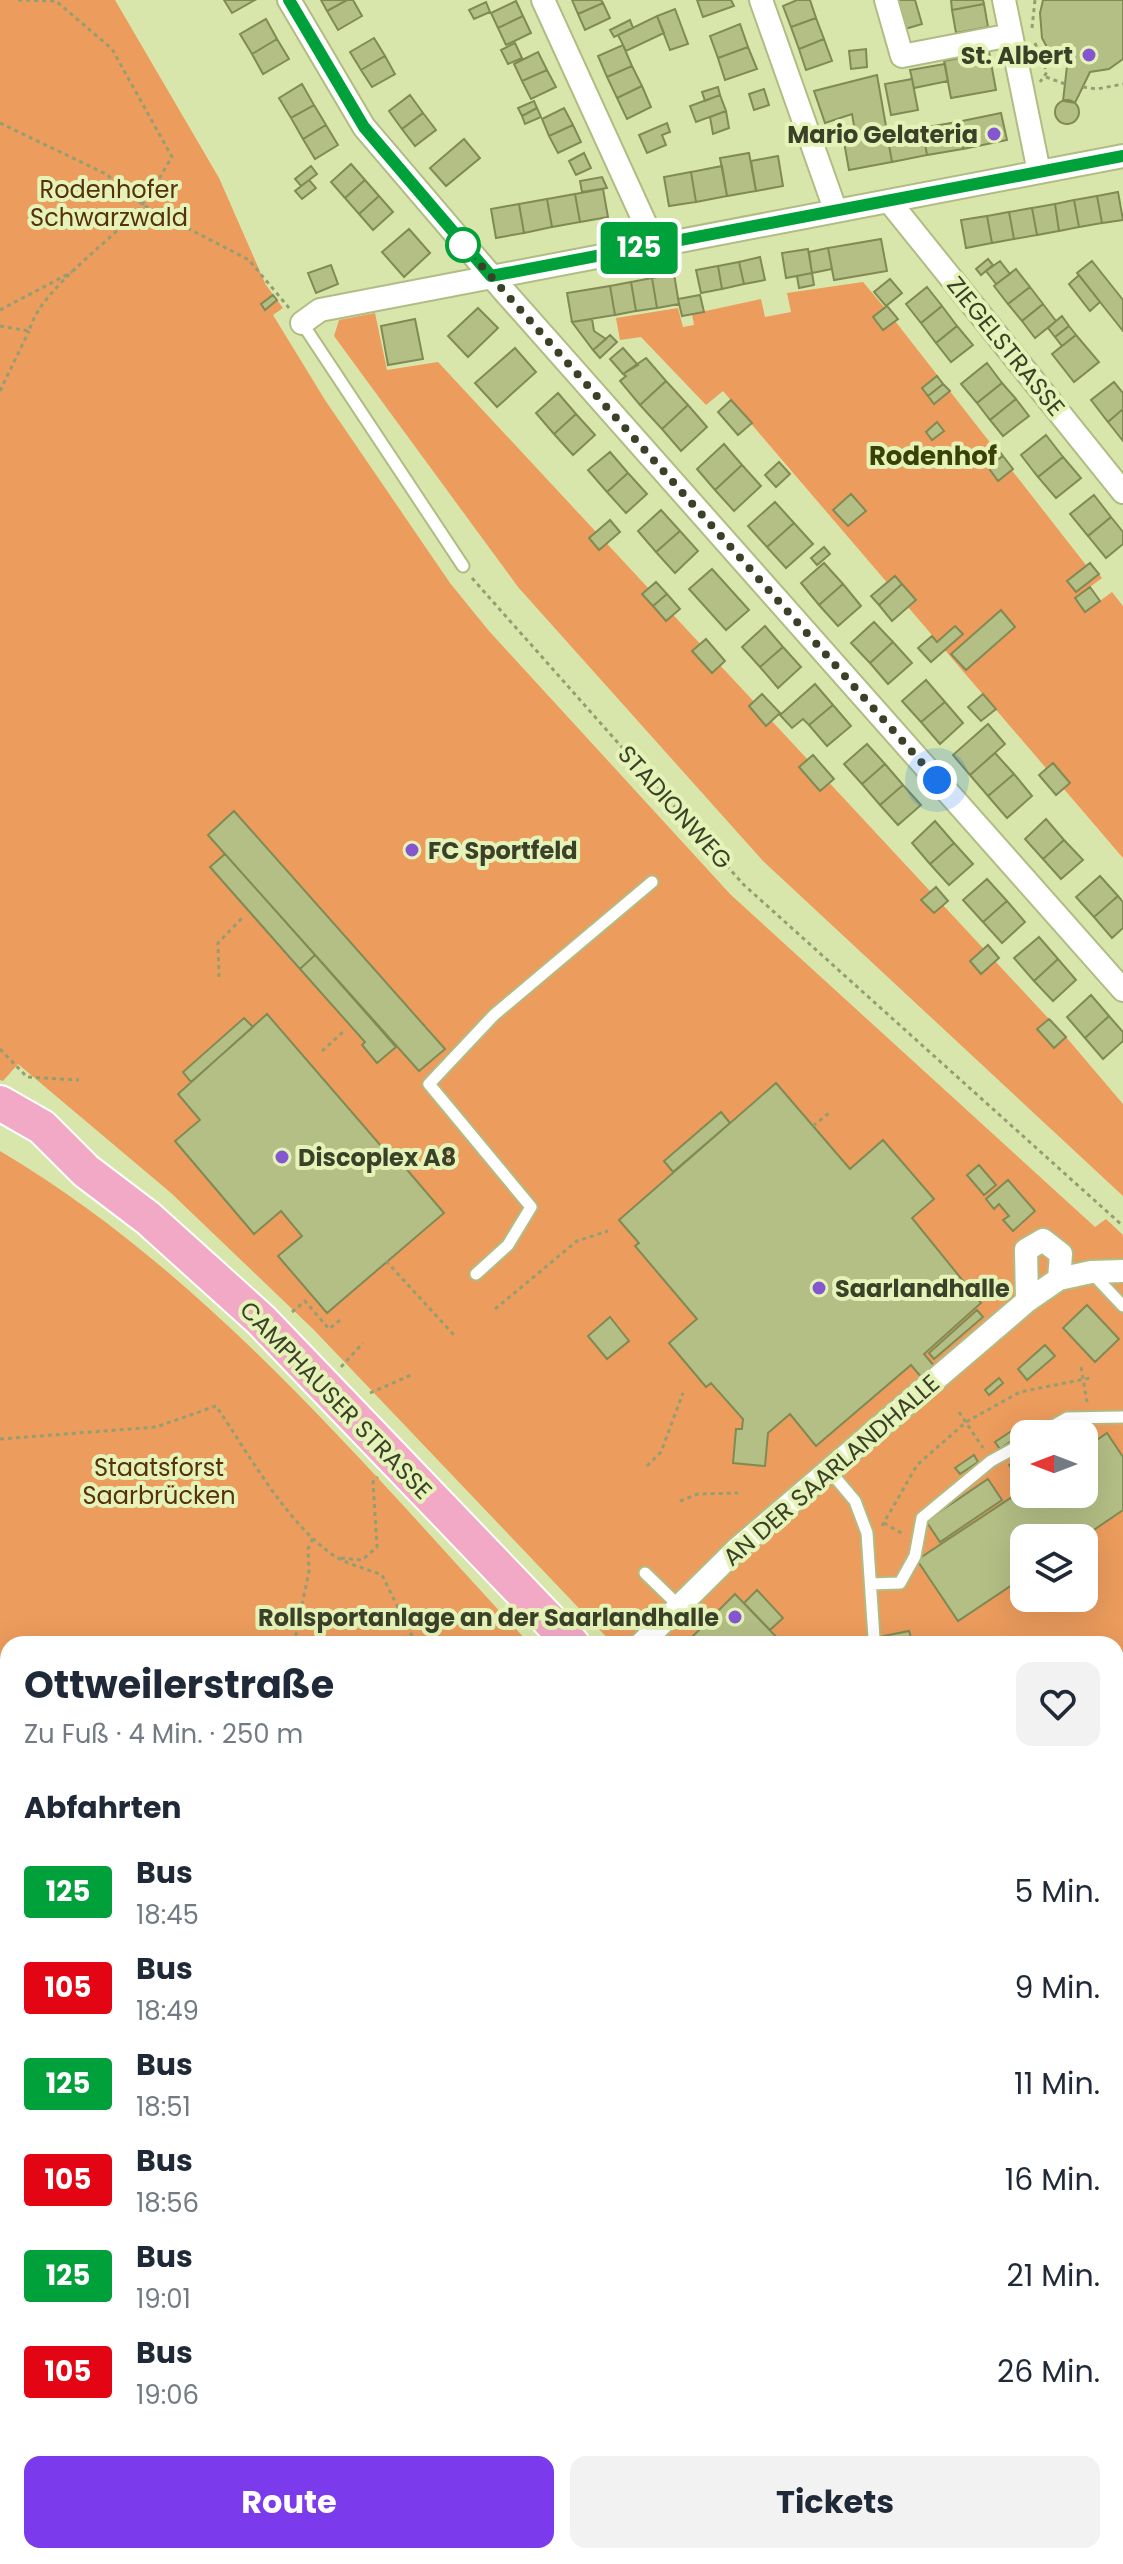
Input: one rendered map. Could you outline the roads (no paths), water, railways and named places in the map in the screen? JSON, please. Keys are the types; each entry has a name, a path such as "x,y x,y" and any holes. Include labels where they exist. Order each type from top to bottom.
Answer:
{"main road":[{"name":"CAMPHAUSER STRASSE","path":"0,1103 42,1127 86,1171 193,1257 334,1394 564,1636"},
{"name":"CAMPHAUSER STRASSE","path":"0,1128 33,1148 86,1171"}],"street":[{"path":"289,0 364,127 491,276 1123,990"},
{"path":"543,0 655,245"},
{"path":"761,0 835,209"},
{"path":"886,0 902,56 1011,35"},
{"path":"1004,0 1039,172"},
{"path":"302,323 320,310 1123,156"},
{"name":"ZIEGELSTRASSE","path":"889,201 1123,492"},
{"path":"1027,1301 1026,1250 1043,1240 1061,1254 1059,1279"},
{"name":"AN DER SAARLANDHALLE","path":"649,1636 678,1605 829,1470 1027,1301 1059,1279 1091,1272 1123,1271"}],"lane":[{"path":"302,323 463,566"},
{"path":"476,1274 508,1245 531,1207 429,1084 494,1015 652,882"},
{"path":"1091,1272 1123,1306"},
{"path":"1064,1420 1123,1417"},
{"path":"871,1584 900,1583 915,1556 922,1518 991,1461 1010,1451"},
{"path":"829,1470 855,1501 867,1533 874,1636"},
{"path":"645,1573 678,1605"}],"place":[{"name":"St. Albert","path":"1089,55"},
{"name":"Mario Gelateria","path":"994,134"},
{"name":"FC Sportfeld","path":"412,850"},
{"name":"Discoplex A8","path":"282,1157"},
{"name":"Saarlandhalle","path":"819,1288"},
{"name":"Rollsportanlage an der Saarlandhalle","path":"735,1617"}],"district":[{"name":"Rodenhof","path":"933,456"}],"park label":[{"name":"Rodenhofer Schwarzwald","path":"109,203"},
{"name":"Staatsforst Saarbrücken","path":"159,1481"}]}
